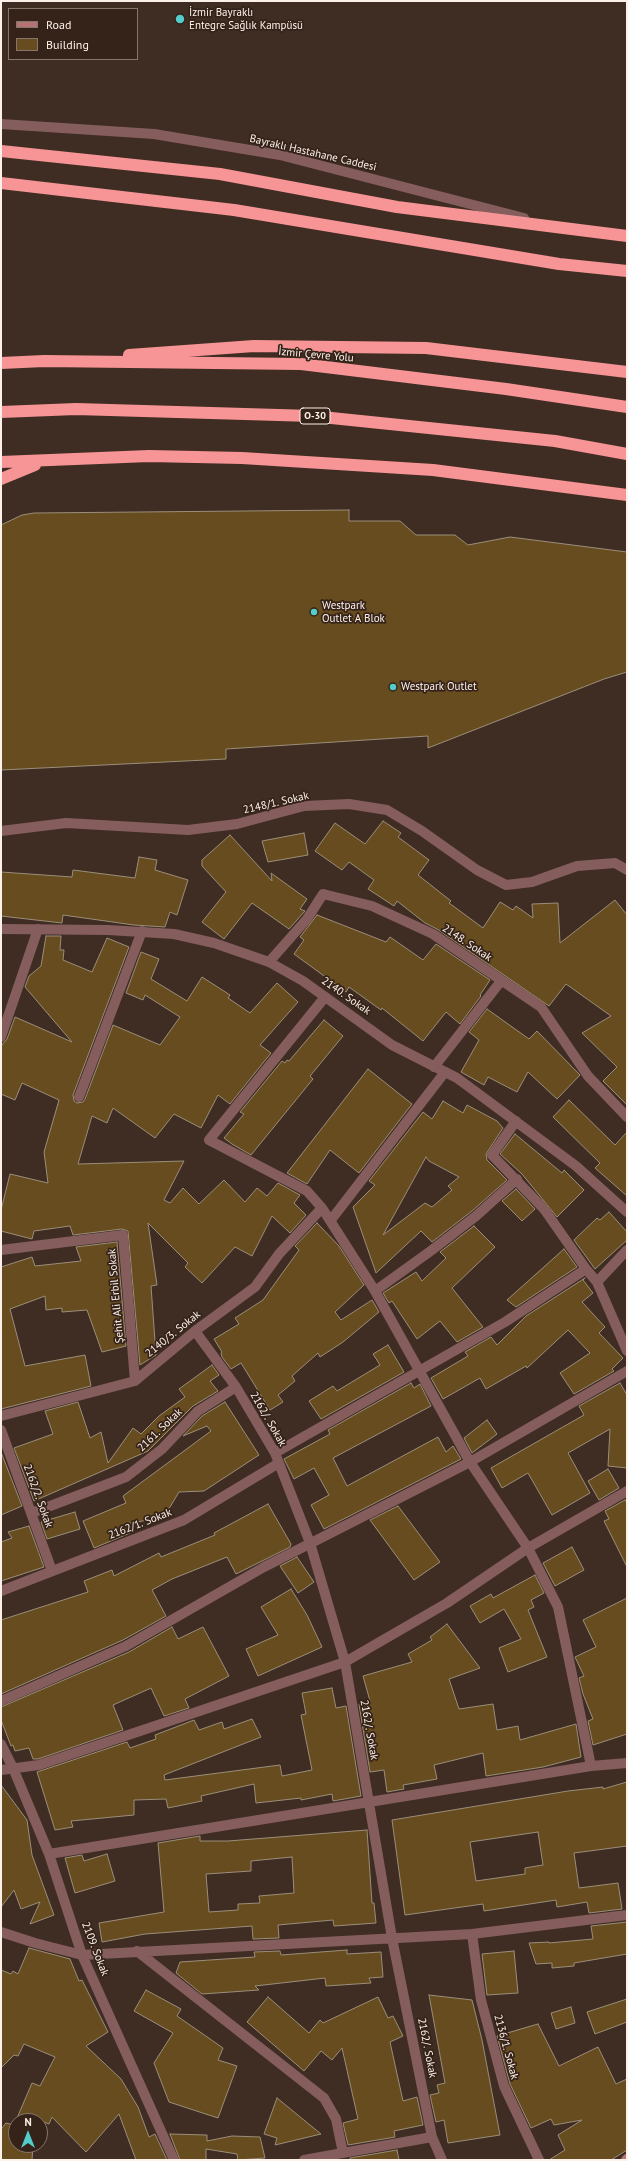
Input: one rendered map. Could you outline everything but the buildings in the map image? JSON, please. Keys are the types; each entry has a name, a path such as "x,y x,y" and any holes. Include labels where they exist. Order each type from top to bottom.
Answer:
{"highway":[{"path":"1,151 220,174 397,207 591,233 627,236"},
{"path":"1,184 234,210 559,264 627,271"},
{"path":"44,361 254,346 426,348 627,372"},
{"name":"İzmir Çevre Yolu","path":"1,363 44,361 301,364 506,389 627,407"},
{"name":"O-30","path":"1,412 84,409 312,416 555,441 627,454"},
{"path":"1,462 42,462 149,456 281,460 433,470 627,495"},
{"path":"1,479 42,462"}],"street":[{"name":"Bayraklı Hastahane Caddesi","path":"1,124 154,134 280,155 500,213 591,233"},
{"name":"2148/1. Sokak","path":"1,830 66,823 188,830 237,824 304,806 349,804 387,810 422,831 477,870 506,885 532,882 576,866 615,863 627,870"},
{"name":"2148. Sokak","path":"269,962 307,919 323,894 372,906 424,930 541,1007 588,1076 627,1117"},
{"name":"2140. Sokak","path":"1,929 142,931 174,934 214,943 269,962 303,981 392,1045 457,1078 576,1166 627,1212"},
{"path":"1,1037 38,929"},
{"path":"79,1097 142,931"},
{"path":"434,1067 501,981"},
{"path":"325,997 209,1140 308,1191 331,1220 375,1291 421,1371 470,1462 528,1548 558,1607 591,1766"},
{"path":"331,1220 445,1072"},
{"path":"516,1121 492,1155 544,1208 586,1269 597,1282 627,1351"},
{"path":"375,1291 457,1231 517,1179"},
{"name":"2140/3. Sokak","path":"1,1416 135,1381 195,1331 255,1286 279,1254 322,1208"},
{"name":"Şehit Ali Erbil Sokak","path":"1,1250 123,1235 135,1381"},
{"path":"597,1282 627,1250"},
{"name":"2162/1. Sokak","path":"1,1591 184,1520 277,1458 505,1322 586,1269"},
{"name":"2162/. Sokak","path":"195,1331 236,1387 277,1458 310,1542 345,1662 392,1938 432,2137 442,2160"},
{"path":"1,1701 126,1646 310,1542 470,1462 627,1371"},
{"name":"2161. Sokak","path":"32,1513 126,1477 162,1449 198,1410 236,1387"},
{"name":"2162/2. Sokak","path":"1,1430 52,1571"},
{"path":"1,1770 26,1768 39,1765 345,1662 447,1603 528,1548 627,1491"},
{"name":"2109. Sokak","path":"1,1744 13,1768 49,1854 82,1955 174,2160"},
{"path":"49,1854 591,1766 627,1763"},
{"path":"1,1932 35,1943 82,1955 472,1934 627,1915"},
{"name":"2136/1. Sokak","path":"472,1934 481,2000 504,2086 540,2160"},
{"path":"137,1951 324,2098 336,2119 343,2153"},
{"path":"304,2160 432,2137"}],"place":[{"name":"İzmir Bayraklı Entegre Sağlık Kampüsü","path":"180,19"},
{"name":"Westpark Outlet A Blok","path":"314,612"},
{"name":"Westpark Outlet","path":"393,687"}]}
